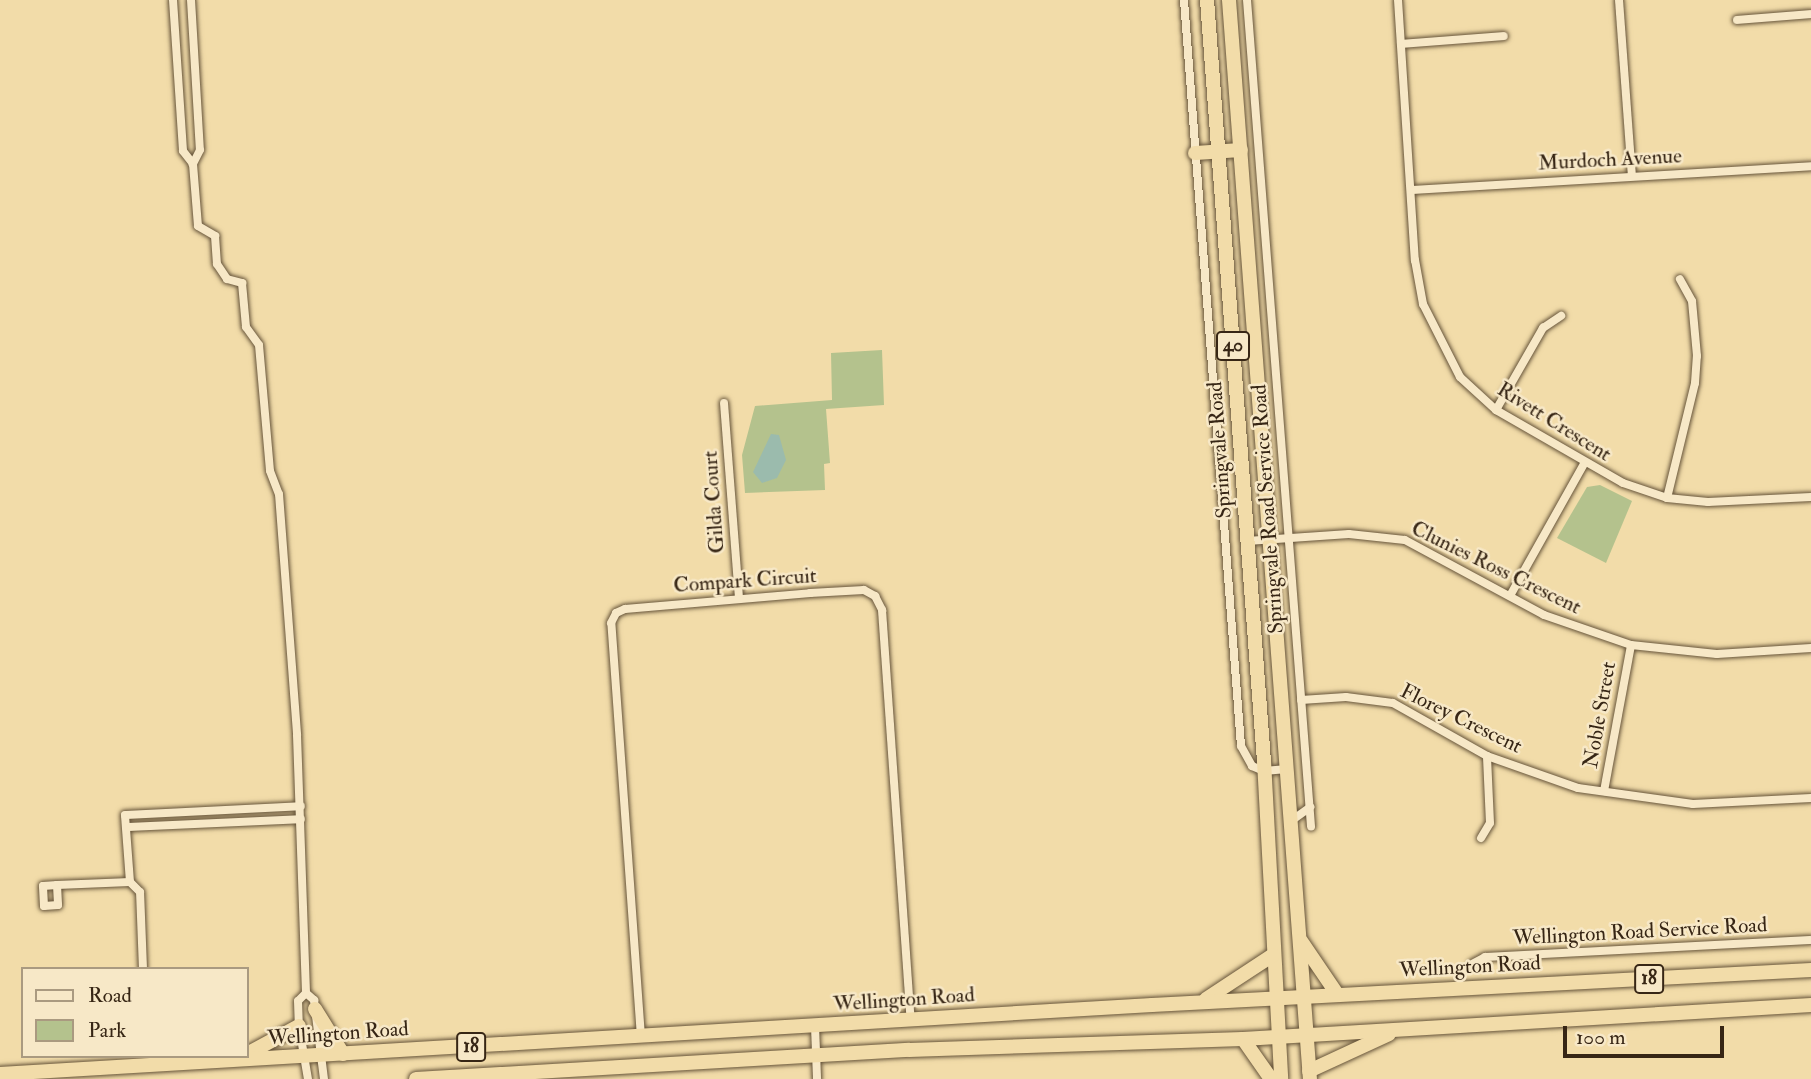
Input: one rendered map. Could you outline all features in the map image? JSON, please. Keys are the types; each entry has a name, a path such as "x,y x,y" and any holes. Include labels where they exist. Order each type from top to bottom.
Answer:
{"highway":[{"name":"Springvale Road","path":"1207,0 1264,771 1281,1079"},
{"name":"Springvale Road","path":"1229,0 1309,1075"},
{"path":"1195,153 1241,150"},
{"path":"1301,942 1337,994"},
{"path":"1202,1002 1273,955"},
{"name":"Wellington Road","path":"248,1057 302,1057 1337,994 1811,970"},
{"name":"18","path":"416,1079 816,1055 1243,1039 1811,1005"},
{"path":"315,1009 343,1054"},
{"path":"248,1055 299,1026"},
{"path":"1309,1075 1339,1053 1400,1029"},
{"path":"1243,1039 1272,1079"},
{"name":"Wellington Road","path":"0,1074 231,1058"}],"street":[{"path":"173,0 183,151 193,164"},
{"path":"191,0 200,150 193,164 198,226 215,236 217,264 227,279 242,283 247,327 259,345 270,471 279,494 301,806 306,993 315,1009 318,1056 324,1079"},
{"path":"1184,0 1241,746 1252,766 1264,771 1287,769"},
{"name":"Springvale Road Service Road","path":"1247,0 1311,827"},
{"name":"Rivett Crescent","path":"1398,0 1423,304 1460,377 1496,410 1584,464 1667,498 1708,502 1811,497"},
{"path":"1619,0 1632,176"},
{"path":"1737,20 1811,14"},
{"path":"1401,44 1504,36"},
{"path":"176,46 194,45"},
{"name":"Murdoch Avenue","path":"1412,190 1811,166"},
{"path":"1248,244 1265,243"},
{"path":"1667,498 1695,383 1697,356 1692,301 1680,279"},
{"path":"1496,410 1543,328 1561,316"},
{"name":"Gilda Court","path":"724,403 739,598"},
{"path":"1511,594 1584,464"},
{"name":"Clunies Ross Crescent","path":"1247,541 1349,534 1405,540 1511,594 1545,615 1630,645 1717,654 1811,648"},
{"name":"Compark Circuit","path":"641,1037 611,623 616,613 625,609 864,590 875,596 882,610 911,1020"},
{"name":"Noble Street","path":"1604,791 1630,645"},
{"name":"Florey Crescent","path":"1301,700 1346,697 1393,703 1487,756 1577,788 1693,804 1811,798"},
{"path":"1481,838 1490,823 1487,756"},
{"path":"143,967 140,892 131,882 125,816 301,806"},
{"path":"1291,821 1310,807"},
{"path":"127,827 301,819"},
{"path":"57,885 131,882"},
{"name":"Wellington Road Service Road","path":"1472,964 1485,957 1811,940"},
{"path":"306,993 298,1001 302,1057 308,1079"},
{"path":"815,1026 817,1079"}],"green space":[{"path":"882,350 884,405 826,409 830,463 824,464 825,490 745,493 742,455 755,406 832,400 831,353"},
{"path":"1600,485 1632,501 1606,563 1557,538 1587,487"}],"shaded area":[{"path":"771,434 779,435 786,460 777,478 762,483 753,472"}]}
